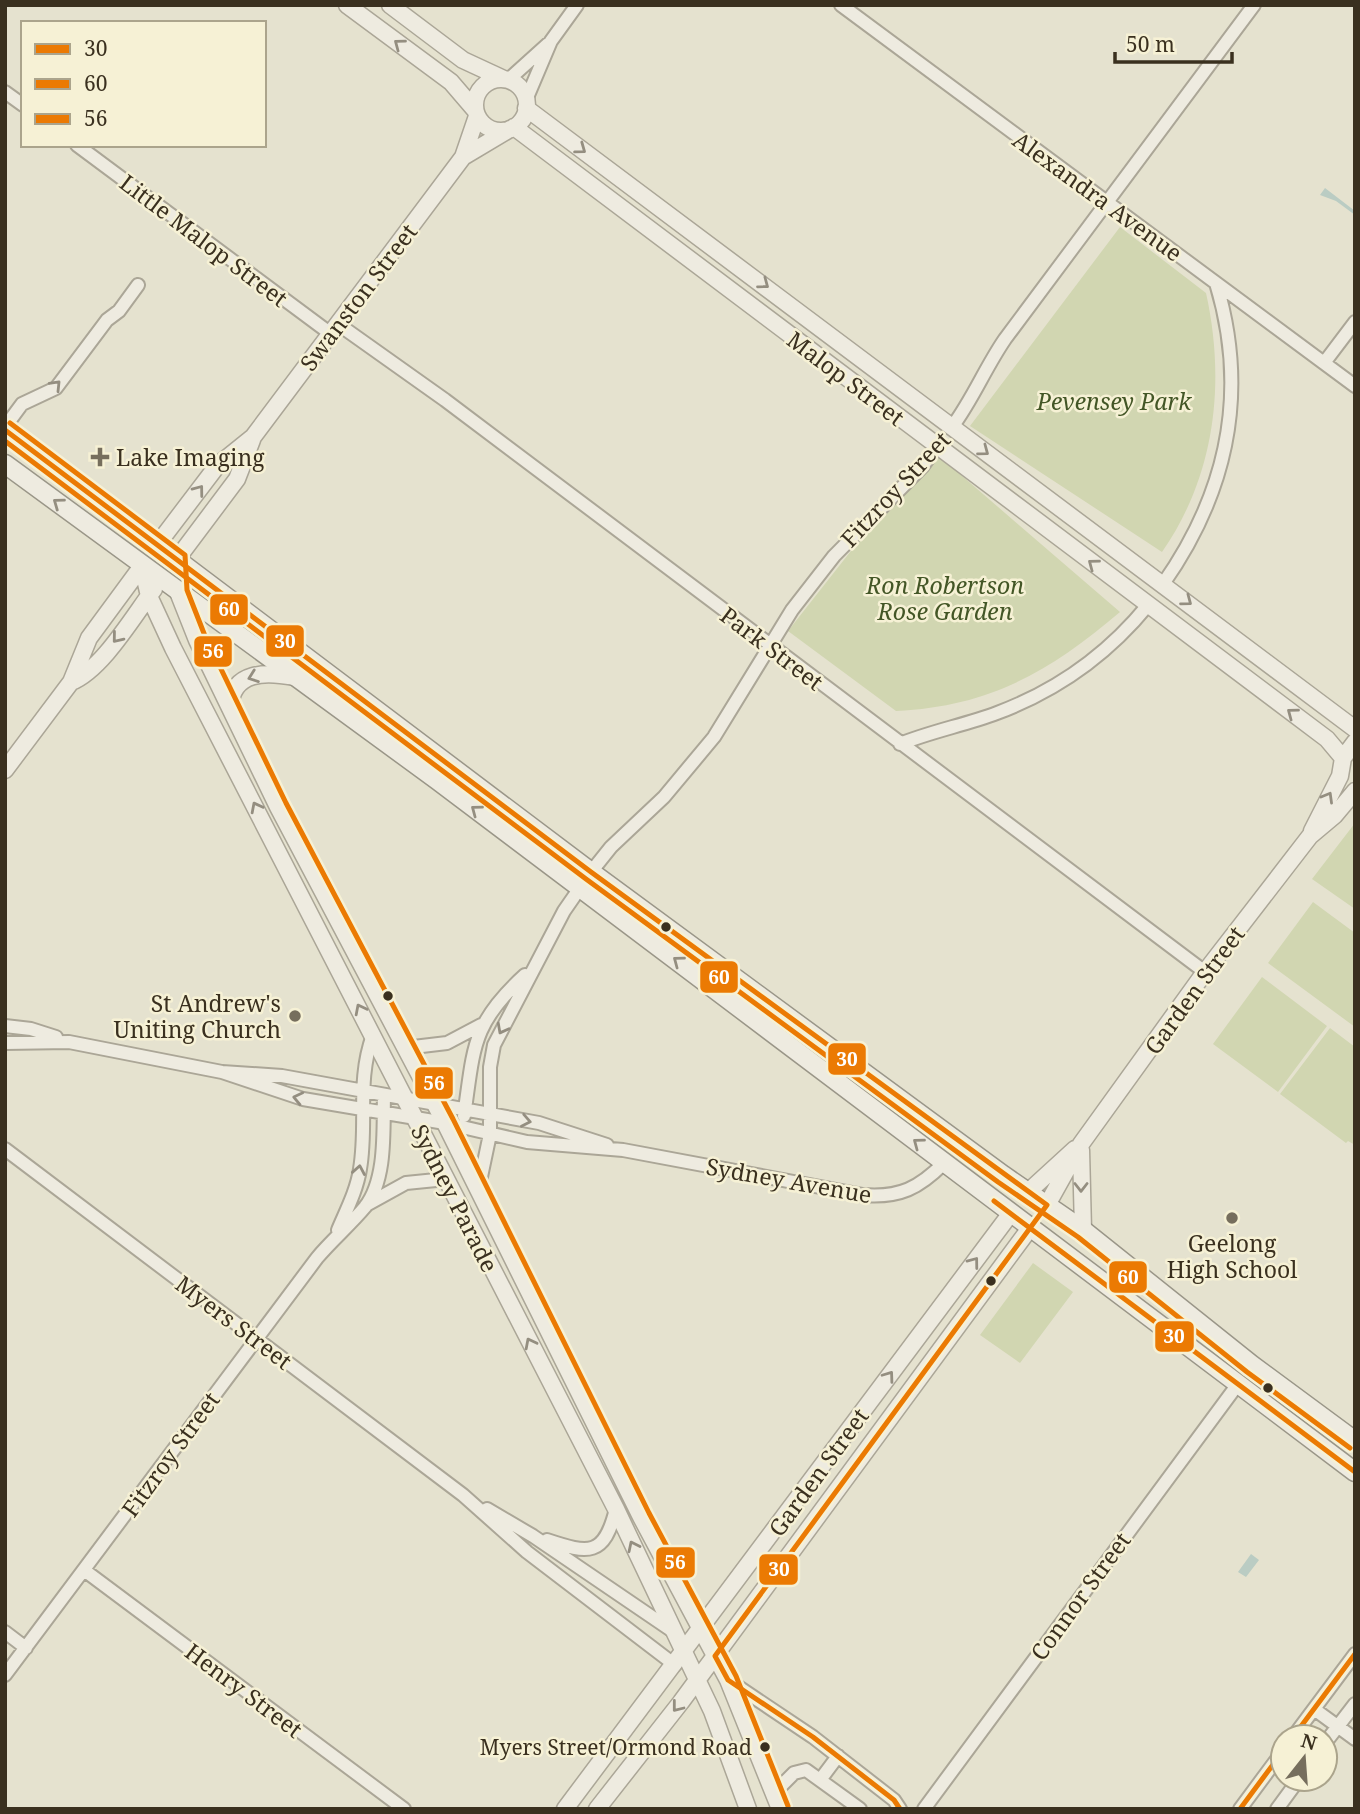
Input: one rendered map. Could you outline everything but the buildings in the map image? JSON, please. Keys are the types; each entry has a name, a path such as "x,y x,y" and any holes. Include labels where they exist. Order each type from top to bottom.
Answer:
{"main road":[{"path":"5,429 591,872 1083,1230 1252,1365 1355,1441"},
{"path":"5,464 580,887 1355,1472"},
{"name":"Swanston Street","path":"142,566 158,545"},
{"path":"177,559 178,592"},
{"name":"Swanston Street","path":"161,580 177,559"},
{"name":"Garden Street","path":"1011,1213 1028,1192"},
{"name":"Garden Street","path":"1030,1228 1047,1205"},
{"path":"1238,1384 1252,1365"}],"street":[{"path":"347,5 451,82 491,129 512,128 526,104 551,41"},
{"path":"366,19 377,5"},
{"path":"390,5 463,60 518,86 526,104"},
{"path":"476,113 476,98 482,87 492,81 506,80 551,41 577,5"},
{"name":"Alexandra Avenue","path":"841,5 1355,386"},
{"name":"Fitzroy Street","path":"478,1191 490,1134 489,1068 494,1045 532,968 580,887 611,847 664,797 699,757 730,715 800,598 834,556 876,510 922,467 974,397 999,348 1254,5"},
{"path":"5,92 21,104"},
{"name":"Malop Street","path":"526,104 1355,729"},
{"name":"Swanston Street","path":"158,545 218,466 253,437 463,156 476,113"},
{"name":"Swanston Street","path":"463,156 512,128"},
{"name":"Malop Street","path":"512,128 1326,739 1343,758"},
{"name":"Little Malop Street","path":"79,147 334,329"},
{"path":"900,744 998,712 1041,693 1108,648 1148,605 1163,584 1199,526 1217,479 1226,443 1231,398 1230,347 1216,283"},
{"path":"5,429 22,404 56,388 107,320 119,311 138,285"},
{"path":"1325,363 1355,322"},
{"name":"Park Street","path":"334,329 445,400 1205,972"},
{"name":"Swanston Street","path":"177,559 237,479 253,437"},
{"name":"Swanston Street","path":"5,770 71,682 89,638 142,566"},
{"name":"Sydney Parade","path":"142,566 149,596 403,1098 616,1509 675,1633 692,1641 713,1658 726,1677 780,1809"},
{"name":"Swanston Street","path":"71,682 82,678 161,580"},
{"name":"Sydney Parade","path":"178,592 197,640 278,807 445,1123 692,1641 697,1679 720,1728 748,1809"},
{"path":"1236,671 1252,650"},
{"path":"230,707 235,689 249,676 268,673 294,677"},
{"name":"Garden Street","path":"1047,1205 1081,1144 1205,972 1310,836 1340,776 1343,758 1355,742"},
{"name":"Garden Street","path":"1310,836 1335,815 1355,791"},
{"name":"Fitzroy Street","path":"405,1048 447,1043 481,1025 507,992 532,968"},
{"name":"Fitzroy Street","path":"463,1127 481,1025"},
{"name":"Sydney Avenue","path":"5,1026 32,1029 69,1042 222,1072 282,1076 554,1127 624,1150"},
{"name":"Fitzroy Street","path":"337,1234 360,1171 361,1091 365,1057 373,1035"},
{"name":"Sydney Avenue","path":"5,1043 69,1042"},
{"name":"Sydney Avenue","path":"222,1072 285,1094 383,1114 556,1145 624,1150 880,1196 911,1191 923,1184 944,1163"},
{"name":"Fitzroy Street","path":"365,1206 377,1179 384,1095"},
{"path":"1081,1144 1083,1230"},
{"name":"Garden Street","path":"1028,1192 1081,1144"},
{"name":"Myers Street","path":"5,1149 463,1495 527,1552 675,1665"},
{"name":"Fitzroy Street","path":"5,1675 337,1234 365,1206 406,1183 446,1180"},
{"name":"Garden Street","path":"565,1809 1011,1213"},
{"name":"Garden Street","path":"597,1809 754,1603 1030,1228"},
{"path":"937,1310 959,1326"},
{"name":"Connor Street","path":"924,1809 1238,1384"},
{"path":"849,1431 869,1447"},
{"name":"Myers Street","path":"463,1495 533,1536 675,1633"},
{"path":"533,1536 578,1550 593,1549 608,1536 616,1509"},
{"name":"Henry Street","path":"84,1570 404,1809"},
{"path":"733,1587 754,1603"},
{"path":"5,1632 26,1648"},
{"path":"1304,1723 1355,1654"},
{"path":"675,1665 697,1679"},
{"path":"726,1677 838,1756 894,1800 900,1809"},
{"path":"1339,1724 1355,1703"},
{"path":"1314,1709 1332,1723"},
{"path":"634,1719 655,1735"},
{"path":"1339,1728 1355,1739"},
{"path":"820,1780 838,1756"},
{"path":"774,1793 799,1770 806,1770 860,1809"},
{"path":"1240,1809 1269,1770"},
{"path":"1277,1809 1288,1793"}],"green space":[{"name":"Pevensey Park","path":"1120,227 1206,293 1212,327 1215,394 1204,460 1180,523 1162,552 970,426"},
{"name":"Ron Robertson Rose Garden","path":"940,457 1120,612 1068,652 1017,682 961,702 896,711 788,631 869,528"},
{"path":"1355,823 1355,909 1312,879"},
{"path":"1313,902 1355,933 1355,1027 1268,963"},
{"path":"1262,977 1327,1026 1278,1092 1213,1044"},
{"path":"1330,1028 1355,1047 1355,1145 1348,1141 1346,1143 1280,1094"},
{"path":"1033,1263 1073,1292 1020,1363 980,1335"}],"shaded area":[{"path":"1325,188 1355,211 1355,215 1336,201 1320,195"},
{"path":"1251,1554 1259,1560 1246,1577 1238,1572"}],"transit line":[{"name":"56","path":"10,423 185,555 187,590 205,636 286,803 453,1119 649,1513 736,1676 788,1806"},
{"name":"30","path":"5,430 591,872 1047,1205 715,1656 728,1680 813,1737 894,1800 900,1809"},
{"name":"60","path":"5,441 586,879 998,1182 1078,1237 1247,1372 1350,1448"},
{"name":"30","path":"994,1201 1355,1472"},
{"name":"30","path":"1303,1723 1355,1654"},
{"name":"30","path":"1240,1809 1269,1770"}],"place":[{"name":"Lake Imaging","path":"100,457"},
{"name":"St Andrew's Uniting Church","path":"295,1016"},
{"name":"Geelong High School","path":"1232,1218"},
{"name":"Myers Street/Ormond Road","path":"765,1747"}]}
